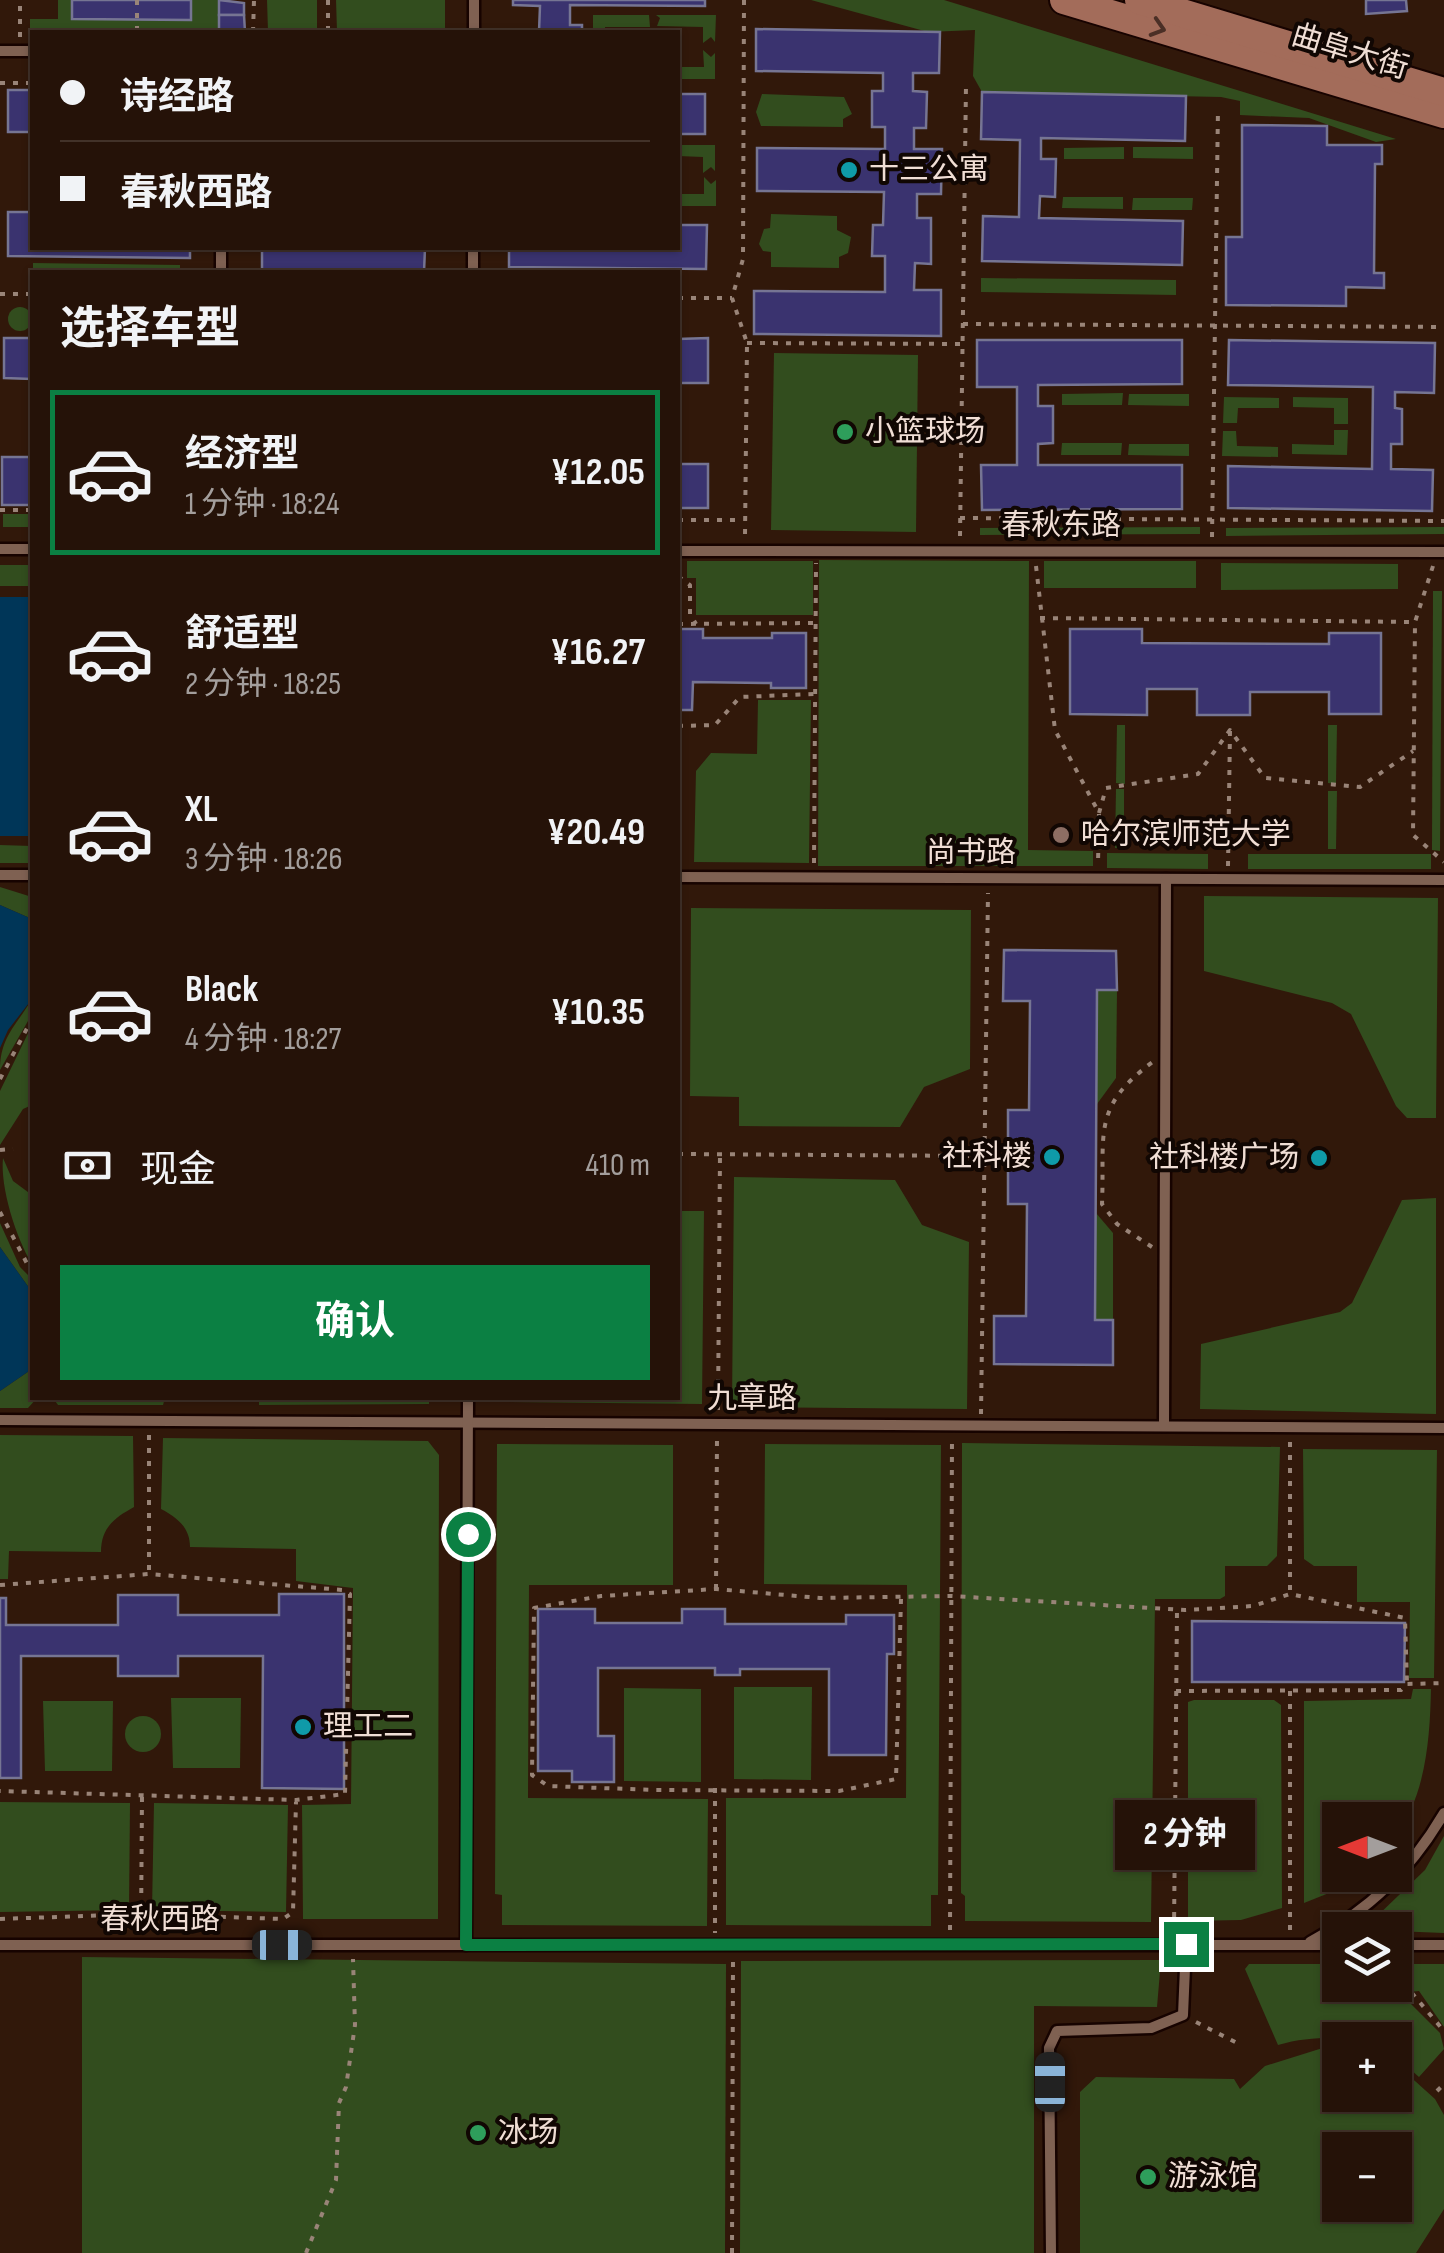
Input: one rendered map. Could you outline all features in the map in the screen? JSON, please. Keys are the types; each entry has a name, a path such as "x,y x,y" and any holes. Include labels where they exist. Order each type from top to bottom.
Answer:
{"street":[{"name":"曲阜大街","path":"1064,0 1444,114"},
{"name":"曲阜大街","path":"1139,0 1444,92"}],"lane":[{"path":"474,0 474,30"},
{"path":"0,51 30,51"},
{"path":"0,549 30,549"},
{"name":"春秋东路","path":"680,551 1441,552"},
{"path":"0,875 30,875"},
{"name":"尚书路","path":"680,878 1444,880"},
{"path":"1164,1426 1166,879"},
{"path":"466,1945 468,1400"},
{"name":"九章路","path":"0,1420 1444,1428"},
{"path":"1306,1944 1353,1918 1387,1889 1420,1854 1444,1814"},
{"path":"1051,2253 1050,2048 1058,2031 1150,2028 1183,2015 1180,1944"},
{"name":"春秋西路","path":"0,1945 1322,1944"},
{"path":"1412,1945 1444,1946"}],"path":[{"path":"20,0 20,51"},
{"path":"137,0 137,30"},
{"path":"253,30 254,0"},
{"path":"328,0 328,30"},
{"path":"744,0 743,259 732,298 747,343 745,551"},
{"path":"0,83 30,83"},
{"path":"960,551 966,85"},
{"path":"1212,551 1218,108"},
{"path":"0,294 30,294"},
{"path":"680,298 732,298"},
{"path":"963,324 1444,327"},
{"path":"747,343 962,344"},
{"path":"0,510 30,510"},
{"path":"960,518 1444,521"},
{"path":"680,520 745,520"},
{"path":"814,878 816,551"},
{"path":"1035,551 1055,730 1099,813"},
{"path":"1441,552 1415,622 1413,835 1444,862"},
{"path":"680,578 690,586 690,614 696,624"},
{"path":"1040,618 1415,622"},
{"path":"680,624 815,624"},
{"path":"680,726 715,725 740,698 816,694"},
{"path":"1230,730 1265,778 1360,787 1414,751"},
{"path":"1098,879 1099,813 1106,788 1198,774 1230,730"},
{"path":"1227,881 1230,730"},
{"path":"980,1425 988,878"},
{"path":"0,1079 30,1024"},
{"path":"1164,1255 1117,1224 1102,1204 1106,1111 1122,1084 1166,1052"},
{"path":"0,1150 13,1150"},
{"path":"680,1154 985,1156"},
{"path":"716,1589 720,1154"},
{"path":"0,1212 30,1270"},
{"path":"149,1420 149,1574"},
{"path":"950,1944 952,1425"},
{"path":"1290,1427 1290,1594"},
{"path":"0,1585 149,1574 343,1590 350,1594 345,1794 296,1800 0,1791"},
{"path":"901,1599 896,1779 839,1791 548,1786 532,1774 534,1608 601,1596 716,1589 901,1599 952,1596 1177,1610 1252,1606 1290,1594 1405,1618 1407,1684"},
{"path":"1177,1610 1180,1944"},
{"path":"1176,1692 1401,1690 1407,1684 1444,1684"},
{"path":"1290,1691 1290,1944"},
{"path":"715,1788 715,1945"},
{"path":"141,1945 142,1796"},
{"path":"0,1919 141,1914 283,1919 292,1912 296,1800"},
{"path":"732,2253 733,1944"},
{"path":"306,2253 336,2180 339,2103 346,2087 355,2025 353,1945"},
{"path":"1412,1993 1444,2031"},
{"path":"1183,2015 1237,2044"},
{"path":"1437,2091 1444,2084"}],"green space":[{"path":"58,0 219,0 219,30 30,30 30,19 58,19"},
{"path":"267,0 317,0 317,30 268,30"},
{"path":"336,0 445,0 445,30 337,30"},
{"path":"811,0 944,0 1396,139 1376,142 1309,118 1240,115 1240,101 1221,97 982,92 973,76 975,30 928,32"},
{"path":"593,15 649,15 650,27 593,30"},
{"path":"656,15 716,15 715,42 711,37 703,43 703,27 657,26 660,18"},
{"path":"703,50 711,57 715,53 715,79 680,79 680,67 704,67"},
{"path":"762,94 844,97 852,114 843,119 843,127 761,126 756,112"},
{"path":"680,145 715,145 715,171 711,167 703,173 703,157 680,156"},
{"path":"1124,147 1124,159 1064,159 1064,148"},
{"path":"1133,147 1193,147 1193,159 1133,158"},
{"path":"704,177 711,184 716,180 716,206 680,206 680,194 704,194"},
{"path":"1063,197 1123,197 1123,209 1062,208"},
{"path":"1133,198 1193,198 1192,210 1132,210"},
{"path":"771,214 837,216 837,230 851,237 848,253 839,257 839,268 771,267 771,252 763,251 759,244 764,229 770,228"},
{"path":"33,263 180,265 180,270 33,270"},
{"path":"981,278 1176,280 1176,295 981,292"},
{"path":"20,307 28,311 28,327 20,331 12,327 8,319 12,311"},
{"name":"小篮球场","path":"774,353 918,355 916,532 771,530"},
{"path":"1123,393 1122,405 1062,405 1062,394"},
{"path":"1129,394 1189,394 1189,406 1128,405"},
{"path":"1224,397 1279,398 1279,408 1238,408 1237,423 1223,423"},
{"path":"1293,397 1348,398 1348,424 1334,424 1334,408 1293,407"},
{"path":"1334,430 1348,430 1347,455 1292,454 1292,444 1334,445"},
{"path":"1223,431 1236,431 1237,446 1278,447 1278,457 1222,456"},
{"path":"1062,443 1122,443 1121,455 1061,455"},
{"path":"1129,444 1189,444 1189,456 1128,455"},
{"path":"3,514 30,514 30,527 3,527"},
{"path":"1200,527 1200,534 980,535 980,528"},
{"path":"1444,527 1444,534 1226,536 1226,528"},
{"path":"819,560 1029,561 1028,850 1093,851 1093,866 818,866"},
{"path":"687,561 813,561 813,615 696,615 696,578 687,578"},
{"path":"1044,561 1196,561 1196,588 1044,588"},
{"path":"1221,563 1398,564 1398,589 1221,590"},
{"path":"0,565 30,565 30,586 0,586"},
{"path":"1433,591 1442,591 1440,851 1432,850"},
{"path":"758,700 811,700 809,863 694,862 696,771 711,753 757,754"},
{"path":"1117,725 1125,725 1125,784 1116,783"},
{"path":"1328,725 1337,725 1336,784 1328,783"},
{"path":"1116,789 1124,789 1124,848 1115,848"},
{"path":"1328,791 1337,791 1336,849 1328,849"},
{"path":"0,845 30,846 30,863 0,863"},
{"path":"1107,853 1208,854 1208,869 1107,868"},
{"path":"1248,854 1431,854 1431,869 1248,869"},
{"path":"0,887 30,896 30,918 0,905"},
{"path":"1204,896 1438,898 1436,1118 1407,1118 1396,1106 1351,1014 1332,1003 1204,971"},
{"path":"691,908 971,910 970,1069 924,1087 900,1127 739,1126 739,1097 690,1096"},
{"path":"1097,990 1117,990 1116,1078 1097,1104"},
{"path":"30,1002 30,1018 0,1070 6,1040"},
{"path":"30,1029 30,1106 23,1109 0,1145 0,1091"},
{"path":"3,1158 13,1181 30,1194 30,1260 10,1212"},
{"path":"734,1177 895,1180 922,1225 969,1242 967,1409 732,1407"},
{"path":"1436,1198 1436,1414 1200,1409 1201,1344 1340,1312 1352,1303 1402,1200"},
{"path":"680,1211 704,1211 702,1404 500,1402 680,1400"},
{"path":"1096,1213 1113,1233 1113,1320 1095,1320"},
{"path":"0,1223 20,1267 30,1277 30,1289 0,1247"},
{"path":"30,1370 30,1400 35,1400 28,1408 0,1408 0,1391"},
{"path":"54,1400 164,1400 163,1405 58,1405"},
{"path":"259,1400 429,1400 429,1404 259,1405"},
{"path":"0,1435 133,1436 134,1507 110,1525 103,1536 101,1552 9,1551 8,1579 0,1579"},
{"path":"163,1438 428,1441 439,1455 438,1919 303,1919 302,1805 351,1804 353,1588 296,1581 296,1549 190,1547 182,1524 161,1509"},
{"path":"962,1443 1280,1447 1277,1556 1267,1566 1225,1566 1225,1596 1220,1599 1155,1599 1151,1922 965,1921 965,1896 961,1893"},
{"path":"497,1444 673,1445 673,1585 529,1585 528,1798 708,1799 707,1926 502,1925 502,1895 495,1894"},
{"path":"765,1444 941,1445 938,1895 931,1895 931,1926 726,1925 726,1798 906,1798 907,1585 764,1584"},
{"path":"1303,1449 1437,1450 1434,1678 1409,1678 1410,1602 1357,1602 1357,1566 1314,1566 1304,1559"},
{"path":"734,1687 812,1687 811,1780 734,1779"},
{"path":"624,1688 701,1689 701,1782 624,1781"},
{"path":"1413,1689 1431,1689 1427,1746 1414,1803 1412,1807 1412,1802 1322,1802 1322,1892 1332,1892 1304,1903 1304,1701 1411,1699"},
{"path":"171,1698 241,1698 240,1768 173,1768"},
{"path":"1274,1700 1281,1705 1282,1908 1241,1920 1188,1921 1188,1702"},
{"path":"43,1701 113,1701 112,1771 45,1771"},
{"path":"143,1716 156,1721 161,1734 156,1747 143,1752 130,1747 125,1734 130,1721"},
{"path":"0,1802 130,1803 129,1910 0,1912"},
{"path":"154,1803 288,1805 286,1912 152,1910"},
{"path":"1444,1836 1444,1933 1412,1932 1412,1912 1381,1912 1402,1892 1412,1892 1412,1883 1425,1870"},
{"path":"82,1957 726,1964 725,2253 82,2253"},
{"path":"1161,1960 1157,2007 1034,2006 1034,2253 740,2253 741,1961"},
{"path":"1249,1964 1322,1964 1322,2002 1409,2002 1440,2033 1444,2049 1419,2077 1412,2071 1412,2022 1322,2022 1322,2038 1278,2045 1245,1969"},
{"path":"1412,1964 1444,1964 1444,2027 1419,1991 1412,1992"},
{"path":"1322,2048 1322,2112 1412,2112 1412,2078 1435,2099 1444,2115 1444,2209 1416,2253 1080,2253 1080,2092 1096,2077 1234,2079 1240,2089 1265,2066"}],"water":[{"path":"0,597 30,597 30,836 0,836"},
{"path":"0,905 30,918 30,1002 8,1030 0,1048"},
{"path":"0,1247 30,1289 30,1370 0,1391"}],"building":[{"path":"72,0 191,0 191,20 72,19"},
{"path":"219,0 244,3 244,15 219,15"},
{"path":"513,0 705,0 705,6 570,5 570,25 582,25 582,30 539,30 540,6 513,5"},
{"path":"1366,0 1406,0 1407,11 1366,14"},
{"path":"219,15 244,15 245,30 219,30"},
{"name":"十三公寓","path":"756,29 940,32 939,73 913,73 913,91 927,92 926,128 914,128 914,149 942,149 941,194 917,194 917,218 931,218 931,264 915,263 914,290 941,290 941,336 754,334 754,291 885,292 885,256 872,256 873,225 883,225 884,192 757,191 757,148 885,149 885,127 872,127 872,91 883,91 883,73 756,71"},
{"path":"8,90 30,90 30,132 8,132"},
{"path":"982,92 1186,96 1185,141 1041,138 1041,159 1056,159 1055,197 1040,196 1039,218 1183,221 1182,265 982,261 983,216 1019,217 1020,140 981,139"},
{"path":"680,94 705,94 705,134 680,134"},
{"path":"1242,125 1327,126 1327,145 1382,145 1382,164 1375,164 1374,273 1384,273 1384,288 1346,287 1346,306 1226,305 1226,237 1242,237"},
{"path":"8,212 30,212 30,250 190,250 190,258 8,256"},
{"path":"680,225 707,225 706,269 509,267 509,250 680,250"},
{"path":"262,250 425,250 424,270 262,270"},
{"path":"4,338 30,338 30,379 4,378"},
{"path":"708,338 708,383 680,383 680,339"},
{"path":"977,340 1182,340 1182,384 1038,385 1038,406 1053,406 1053,443 1038,444 1038,465 1182,465 1182,509 982,510 981,465 1017,465 1017,387 977,387"},
{"path":"1229,340 1435,343 1434,393 1395,392 1395,408 1402,409 1402,444 1391,444 1391,469 1433,470 1432,511 1228,508 1228,466 1372,469 1373,387 1228,385"},
{"path":"2,457 30,457 30,505 2,505"},
{"path":"680,464 708,464 708,508 680,508"},
{"path":"680,629 703,629 703,638 772,638 772,633 806,633 806,688 771,688 771,683 693,682 692,710 680,710"},
{"path":"1070,629 1142,629 1142,643 1329,644 1329,633 1381,633 1381,714 1329,714 1329,692 1250,692 1250,715 1197,715 1197,689 1147,689 1147,715 1070,714"},
{"name":"社科楼","path":"1004,950 1116,951 1117,990 1097,990 1095,1320 1113,1320 1113,1365 994,1364 994,1316 1026,1316 1027,1204 1008,1204 1008,1110 1029,1110 1030,1001 1003,1001"},
{"name":"理工二","path":"279,1594 344,1594 344,1789 262,1788 263,1656 178,1656 178,1676 118,1676 118,1656 21,1656 21,1778 0,1778 0,1598 6,1598 6,1625 118,1625 118,1595 178,1595 178,1615 279,1615"},
{"path":"538,1609 595,1609 595,1623 682,1623 682,1609 725,1609 725,1624 846,1624 846,1615 894,1615 894,1654 887,1654 886,1755 829,1755 829,1669 740,1669 740,1675 715,1675 715,1668 598,1668 598,1736 614,1736 614,1782 572,1782 572,1771 538,1771"},
{"path":"1192,1621 1405,1623 1404,1682 1192,1682"}],"place":[{"name":"十三公寓","path":"849,170"},
{"name":"小篮球场","path":"845,432"},
{"name":"哈尔滨师范大学","path":"1061,835"},
{"name":"社科楼","path":"1052,1157"},
{"name":"社科楼广场","path":"1319,1158"},
{"name":"理工二","path":"303,1727"},
{"name":"冰场","path":"478,2133"},
{"name":"游泳馆","path":"1148,2177"}],"route":[{"path":"468,1534 466,1945 1186,1944"}]}
